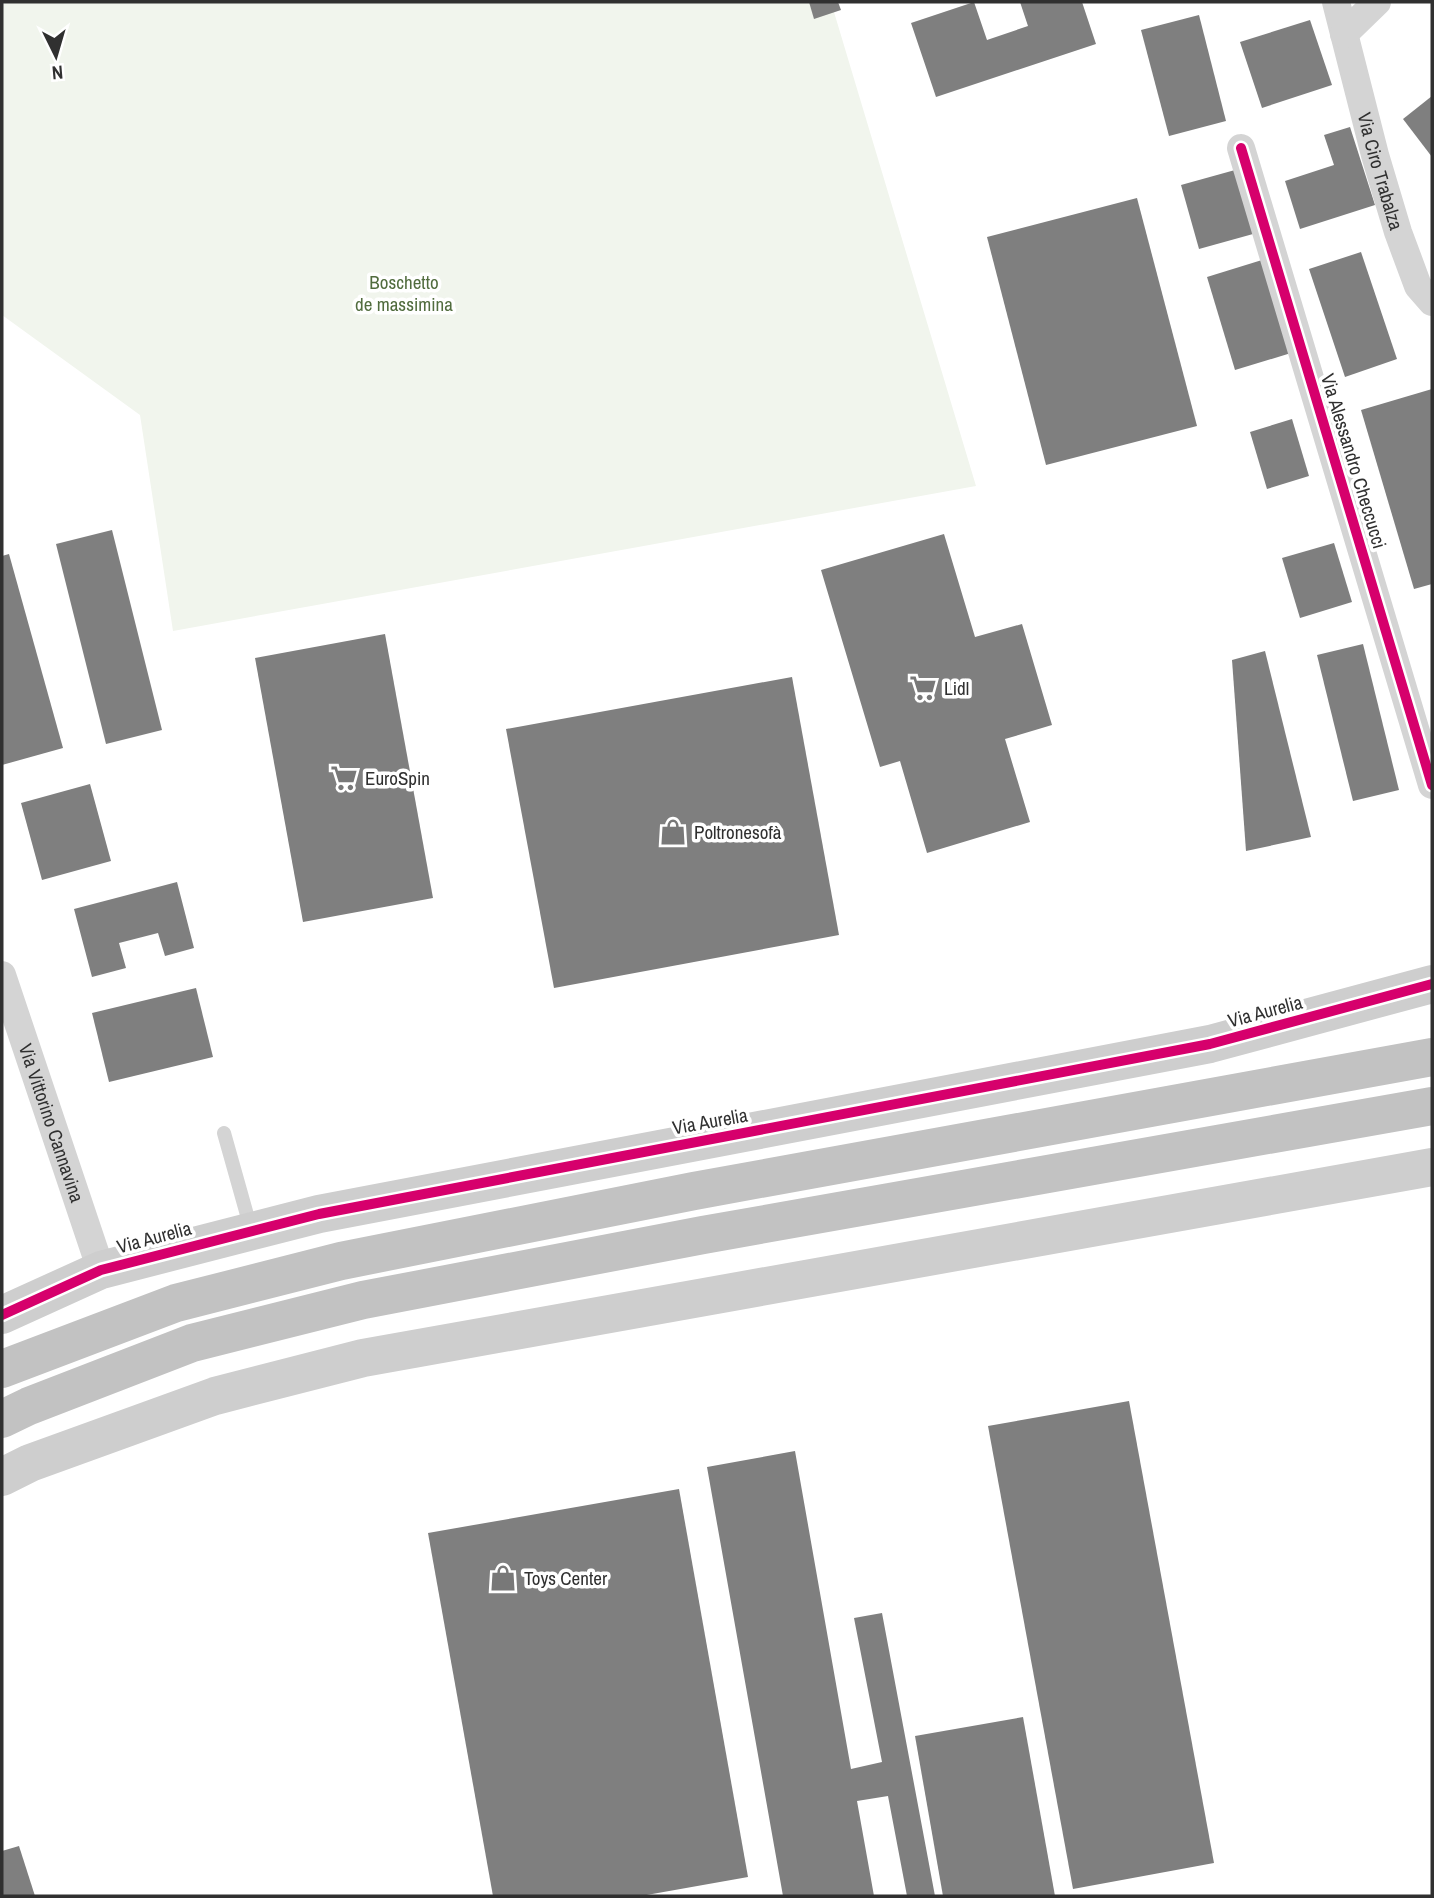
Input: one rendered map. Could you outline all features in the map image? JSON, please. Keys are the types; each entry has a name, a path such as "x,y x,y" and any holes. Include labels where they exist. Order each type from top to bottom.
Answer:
{"highway":[{"path":"2,1369 176,1303 341,1261 694,1191 1432,1057"},
{"path":"2,1419 192,1343 363,1300 689,1238 1432,1106"}],"street":[{"name":"Via Ciro Trabalza","path":"1336,2 1375,155 1398,232 1418,286 1432,302"},
{"path":"1344,34 1377,2"},
{"name":"Via Alessandro Checcucci","path":"1241,148 1432,785"},
{"name":"Via Vittorino Cannavina","path":"2,975 101,1270"},
{"name":"Via Aurelia","path":"2,1315 101,1270 319,1214 1210,1044 1432,984"},
{"path":"2,1477 30,1463 215,1396 363,1358 1432,1167"}],"lane":[{"path":"224,1133 252,1230"}],"green space":[{"name":"Boschetto de massimina","path":"6,2 831,2 976,486 173,631 140,415 2,315 2,5"}],"building":[{"path":"809,2 838,2 841,10 814,19"},
{"path":"974,2 987,40 1028,26 1020,2 1082,2 1096,44 936,97 911,23"},
{"path":"1199,15 1226,121 1169,136 1141,30"},
{"path":"1310,20 1332,85 1262,108 1240,42"},
{"path":"1432,96 1432,157 1403,119"},
{"path":"1350,127 1375,205 1300,229 1285,181 1334,165 1324,135"},
{"path":"1235,170 1253,234 1199,249 1181,185"},
{"path":"1137,198 1197,426 1046,465 987,237"},
{"path":"1361,252 1397,359 1345,377 1309,269"},
{"path":"1262,260 1291,353 1235,370 1207,277"},
{"path":"1432,389 1432,584 1414,589 1361,410"},
{"path":"1292,419 1309,476 1267,489 1250,432"},
{"path":"112,530 162,730 106,744 56,544"},
{"name":"Lidl","path":"944,534 975,637 1022,624 1052,725 1005,739 1030,822 927,853 900,761 880,767 821,570"},
{"path":"1334,543 1352,602 1300,618 1282,558"},
{"path":"9,554 63,748 2,765 2,556"},
{"name":"EuroSpin","path":"385,634 433,898 303,922 255,658"},
{"path":"1363,644 1399,790 1353,801 1317,655"},
{"path":"1265,651 1311,837 1246,851 1232,660"},
{"name":"Poltronesofà","path":"792,677 839,935 554,988 506,729"},
{"path":"90,784 111,861 42,880 21,803"},
{"path":"177,882 194,948 165,956 158,933 119,943 126,968 92,977 74,909"},
{"path":"196,988 213,1057 109,1082 92,1013"},
{"path":"1129,1401 1214,1863 1073,1889 988,1426"},
{"path":"795,1451 851,1769 882,1762 854,1618 882,1613 935,1896 907,1896 888,1796 857,1801 874,1896 783,1896 707,1467"},
{"path":"679,1489 748,1877 641,1896 493,1896 428,1533"},
{"path":"1023,1717 1055,1896 943,1896 915,1736"},
{"path":"19,1846 35,1896 2,1896 2,1851"}],"cycle path":[{"path":"1241,148 1432,785"},
{"path":"2,1315 101,1270 319,1214 1210,1044 1432,984"}],"place":[{"name":"Lidl","path":"923,688"},
{"name":"EuroSpin","path":"344,778"},
{"name":"Poltronesofà","path":"673,832"},
{"name":"Toys Center","path":"503,1578"}]}
